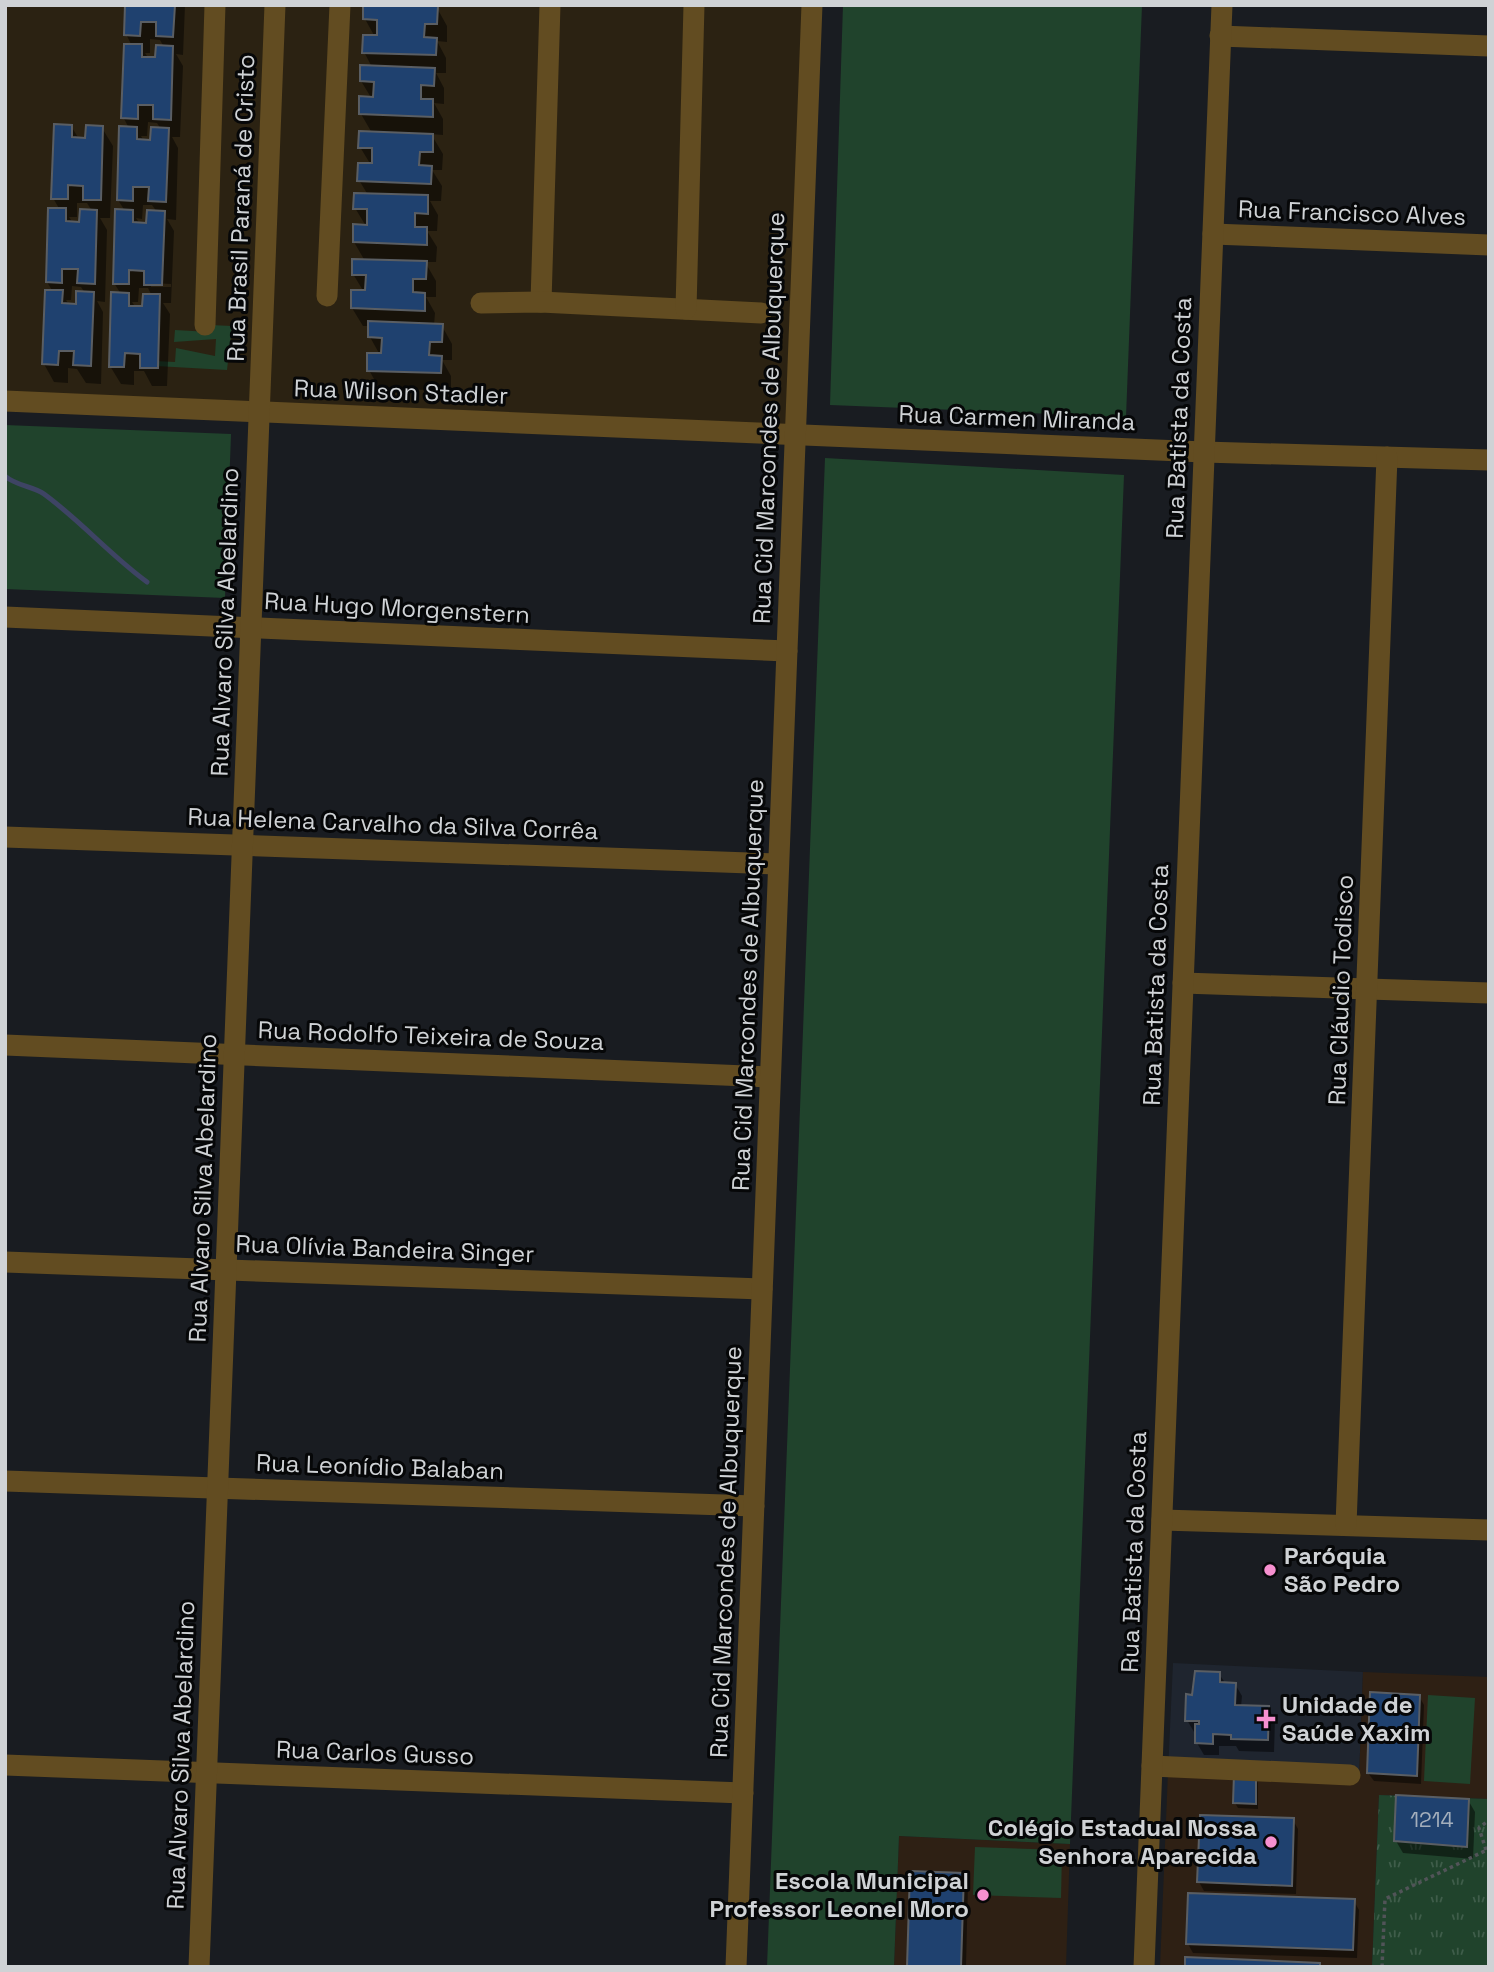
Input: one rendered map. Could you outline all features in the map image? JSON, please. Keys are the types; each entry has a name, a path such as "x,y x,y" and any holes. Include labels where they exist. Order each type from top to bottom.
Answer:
{"street":[{"path":"205,326 215,5"},
{"name":"Rua Brasil Paraná de Cristo","path":"260,412 275,5"},
{"path":"327,296 340,5"},
{"path":"541,302 550,5"},
{"path":"686,309 694,5"},
{"name":"Rua Cid Marcondes de Albuquerque","path":"736,1967 811,5"},
{"name":"Rua Batista da Costa","path":"1144,1967 1222,5"},
{"path":"1220,36 1489,46"},
{"name":"Rua Francisco Alves","path":"1213,234 1489,245"},
{"path":"481,303 541,302 761,313"},
{"name":"Rua Wilson Stadler","path":"5,401 795,434"},
{"name":"Rua Alvaro Silva Abelardino","path":"199,1967 260,412"},
{"name":"Rua Carmen Miranda","path":"795,434 1204,452 1489,460"},
{"name":"Rua Cláudio Todisco","path":"1346,1525 1387,457"},
{"name":"Rua Hugo Morgenstern","path":"5,617 787,651"},
{"name":"Rua Helena Carvalho da Silva Corrêa","path":"5,837 778,864"},
{"path":"1183,983 1489,993"},
{"name":"Rua Rodolfo Teixeira de Souza","path":"5,1045 770,1077"},
{"name":"Rua Olívia Bandeira Singer","path":"5,1262 762,1289"},
{"name":"Rua Leonídio Balaban","path":"5,1480 754,1506"},
{"path":"1162,1520 1489,1530"},
{"name":"Rua Carlos Gusso","path":"5,1765 743,1793"},
{"path":"1152,1766 1350,1775"}],"path":[{"path":"1382,1967 1385,1899 1487,1849 1479,1828 1489,1819"}],"shaded area":[{"path":"5,5 812,5 795,434 5,401"},
{"name":"Unidade de Saúde Xaxim","path":"1173,1663 1363,1672 1359,1780 1168,1772"},
{"name":"Colégio Estadual Nossa Senhora Aparecida","path":"1363,1672 1489,1677 1489,1799 1379,1795 1372,1967 1160,1967 1168,1772 1359,1779"},
{"name":"Escola Municipal Professor Leonel Moro","path":"899,1836 1070,1844 1066,1967 894,1967"}],"green space":[{"path":"843,5 1142,5 1126,417 830,405"},
{"path":"210,325 232,326 227,370 156,366 155,361 175,362 176,348 215,356 216,339 174,342 175,330 210,332"},
{"path":"5,425 231,434 225,598 5,589"},
{"path":"825,458 1124,475 1070,1844 899,1836 894,1967 767,1967"},
{"path":"1428,1695 1475,1698 1470,1784 1424,1781"},
{"path":"1379,1795 1489,1799 1489,1967 1372,1967"},
{"path":"975,1847 1062,1850 1061,1898 973,1895"}],"building":[{"path":"125,5 175,5 173,37 156,36 156,22 141,22 140,36 124,35"},
{"path":"363,5 438,6 437,24 425,24 424,37 437,38 436,55 362,53 363,35 377,35 377,20 363,19"},
{"path":"124,44 142,44 142,57 155,57 156,45 173,46 171,120 153,119 153,105 138,105 138,119 121,118"},
{"path":"360,65 435,68 434,86 421,85 421,99 433,99 433,117 359,114 359,96 373,97 374,82 360,81"},
{"path":"54,124 72,125 72,137 85,138 86,125 103,126 101,200 83,200 83,186 68,185 68,199 51,199"},
{"path":"119,126 137,127 137,139 150,140 151,127 169,128 166,202 148,201 149,187 133,187 133,201 117,200"},
{"path":"359,131 433,134 433,152 420,152 419,165 432,166 431,184 357,181 358,163 372,163 372,148 358,148"},
{"path":"354,193 428,195 428,214 415,213 415,227 427,227 427,245 353,242 353,224 367,225 367,209 353,209"},
{"path":"48,208 66,208 66,221 79,222 80,209 97,210 95,284 77,283 78,269 62,269 62,283 46,282"},
{"path":"115,209 133,210 133,222 146,223 147,210 165,211 162,285 144,285 144,271 129,270 129,284 113,284"},
{"path":"352,259 427,261 426,279 413,279 413,292 425,293 425,311 351,308 351,290 365,290 366,275 352,275"},
{"path":"45,290 63,290 62,303 76,304 76,291 94,292 91,366 73,365 74,351 59,351 58,365 42,364"},
{"path":"111,292 129,293 129,306 142,306 143,294 160,294 158,368 140,368 140,354 125,353 124,367 109,367"},
{"path":"368,321 443,324 442,342 430,342 429,355 442,356 441,373 367,371 367,353 381,353 382,338 368,337"},
{"path":"1195,1671 1220,1672 1220,1682 1236,1683 1235,1705 1269,1706 1268,1740 1231,1739 1231,1735 1213,1734 1213,1744 1195,1743 1195,1724 1199,1724 1199,1721 1185,1721 1186,1694 1192,1695"},
{"path":"1370,1692 1420,1695 1417,1776 1367,1773"},
{"path":"1234,1774 1256,1776 1256,1804 1233,1803"},
{"path":"1396,1795 1469,1799 1467,1847 1394,1841"},
{"path":"1200,1815 1294,1818 1292,1886 1197,1882"},
{"path":"910,1871 964,1873 961,1967 907,1967"},
{"path":"1188,1893 1355,1899 1353,1950 1186,1944"},
{"path":"1185,1957 1320,1963 1320,1967 1185,1967"}],"waterway":[{"path":"5,476 44,494 147,582"}],"place":[{"name":"Paróquia São Pedro","path":"1270,1570"},
{"name":"Unidade de Saúde Xaxim","path":"1266,1719"},
{"name":"Colégio Estadual Nossa Senhora Aparecida","path":"1271,1842"},
{"name":"Escola Municipal Professor Leonel Moro","path":"983,1895"}]}
